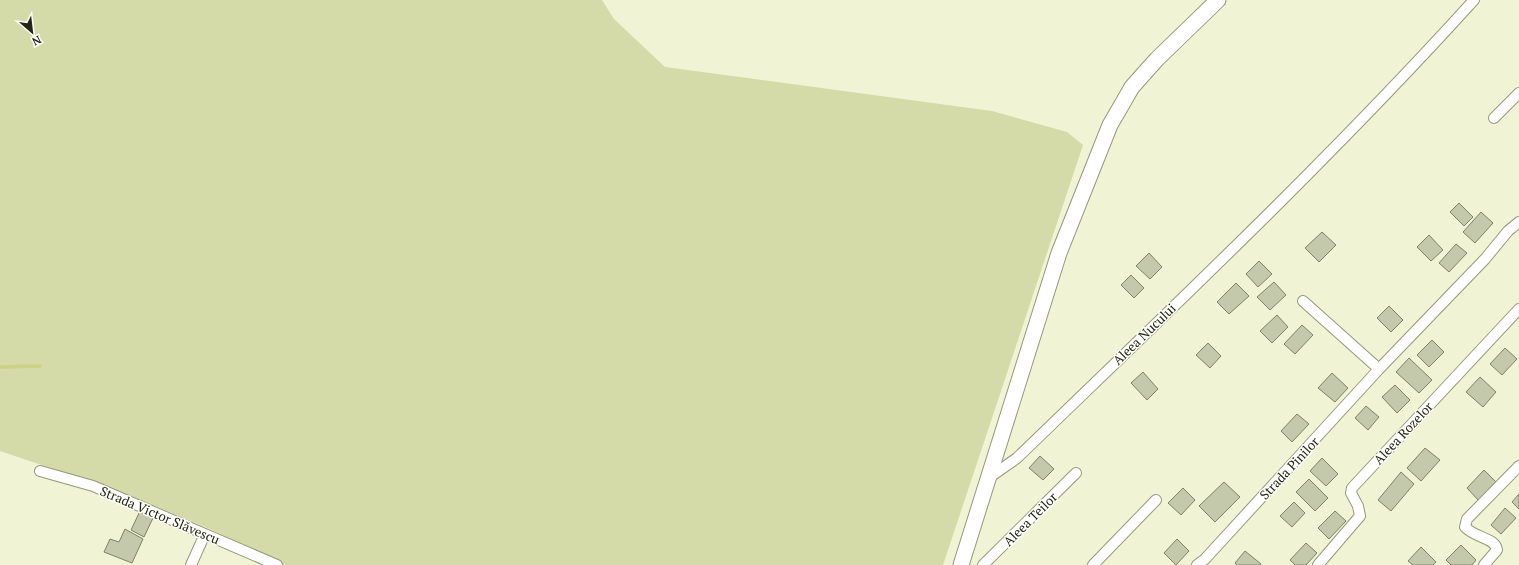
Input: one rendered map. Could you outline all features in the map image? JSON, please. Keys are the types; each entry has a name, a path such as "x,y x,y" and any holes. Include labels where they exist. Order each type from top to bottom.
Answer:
{"main road":[{"path":"961,565 990,477 1059,253 1110,125 1132,87 1157,59 1218,0"}],"street":[{"name":"Aleea Nucului","path":"990,477 1017,458 1295,187 1404,76 1474,0"},
{"path":"1494,118 1519,93"},
{"name":"Strada Pinilor","path":"1197,565 1205,559 1379,369 1485,259 1508,231 1519,222"},
{"path":"1303,301 1379,369"},
{"name":"Aleea Rozelor","path":"1318,565 1360,516 1358,506 1351,493 1352,488 1519,309"},
{"path":"1484,565 1497,550 1497,546 1494,542 1471,534 1466,527 1467,520 1519,466"},
{"name":"Strada Victor Slăvescu","path":"40,471 93,486 277,565"},
{"name":"Aleea Teilor","path":"984,565 1076,473"},
{"path":"1093,565 1156,500"},
{"path":"191,565 205,534"}],"green space":[{"path":"0,0 602,0 614,19 665,67 992,111 1067,132 1083,145 943,565 285,565 210,529 116,490 0,451"}],"building":[{"path":"1459,203 1473,217 1464,226 1450,212"},
{"path":"1481,212 1493,223 1475,243 1463,232"},
{"path":"1322,232 1336,245 1319,262 1305,248"},
{"path":"1429,235 1443,250 1431,261 1417,247"},
{"path":"1456,244 1467,253 1449,272 1439,263"},
{"path":"1149,253 1162,267 1150,279 1136,266"},
{"path":"1259,261 1272,274 1258,287 1246,274"},
{"path":"1131,275 1144,288 1134,298 1121,285"},
{"path":"1274,282 1286,295 1270,310 1257,297"},
{"path":"1236,283 1249,296 1229,314 1217,302"},
{"path":"1389,306 1403,320 1391,332 1377,318"},
{"path":"1277,315 1288,327 1272,343 1260,331"},
{"path":"1302,325 1313,335 1295,354 1284,344"},
{"path":"1432,340 1444,352 1429,367 1417,355"},
{"path":"1208,343 1221,356 1210,368 1196,355"},
{"path":"1505,348 1517,359 1502,375 1490,364"},
{"path":"1409,358 1432,380 1419,393 1396,372"},
{"path":"1143,372 1158,389 1147,400 1131,383"},
{"path":"1332,373 1348,388 1335,402 1318,388"},
{"path":"1480,377 1496,392 1483,407 1466,392"},
{"path":"1395,385 1410,400 1397,413 1382,397"},
{"path":"1366,406 1379,417 1368,430 1355,418"},
{"path":"1297,414 1309,424 1292,442 1281,431"},
{"path":"1425,448 1440,460 1421,481 1407,468"},
{"path":"1040,456 1054,469 1043,480 1029,468"},
{"path":"1322,458 1338,474 1326,486 1310,471"},
{"path":"1484,470 1497,483 1479,501 1467,488"},
{"path":"1401,472 1414,484 1391,511 1378,500"},
{"path":"1309,479 1328,498 1315,511 1296,492"},
{"path":"1224,482 1240,497 1215,522 1199,506"},
{"path":"1183,488 1195,500 1181,515 1168,503"},
{"path":"1519,494 1519,509 1512,502"},
{"path":"1294,502 1305,513 1292,527 1280,516"},
{"path":"1505,508 1516,518 1501,534 1491,525"},
{"path":"140,511 153,518 144,537 131,530"},
{"path":"1335,511 1346,521 1329,539 1318,528"},
{"path":"125,529 143,539 132,563 104,552 110,539 119,542"},
{"path":"1177,539 1189,551 1176,565 1164,553"},
{"path":"1306,543 1317,553 1306,565 1295,565 1290,560"},
{"path":"1461,545 1476,560 1472,565 1451,565 1446,560"},
{"path":"1421,547 1436,562 1433,565 1413,565 1408,561"},
{"path":"1245,551 1261,564 1237,565 1235,563"}],"waterway":[{"path":"0,367 40,366"}]}
